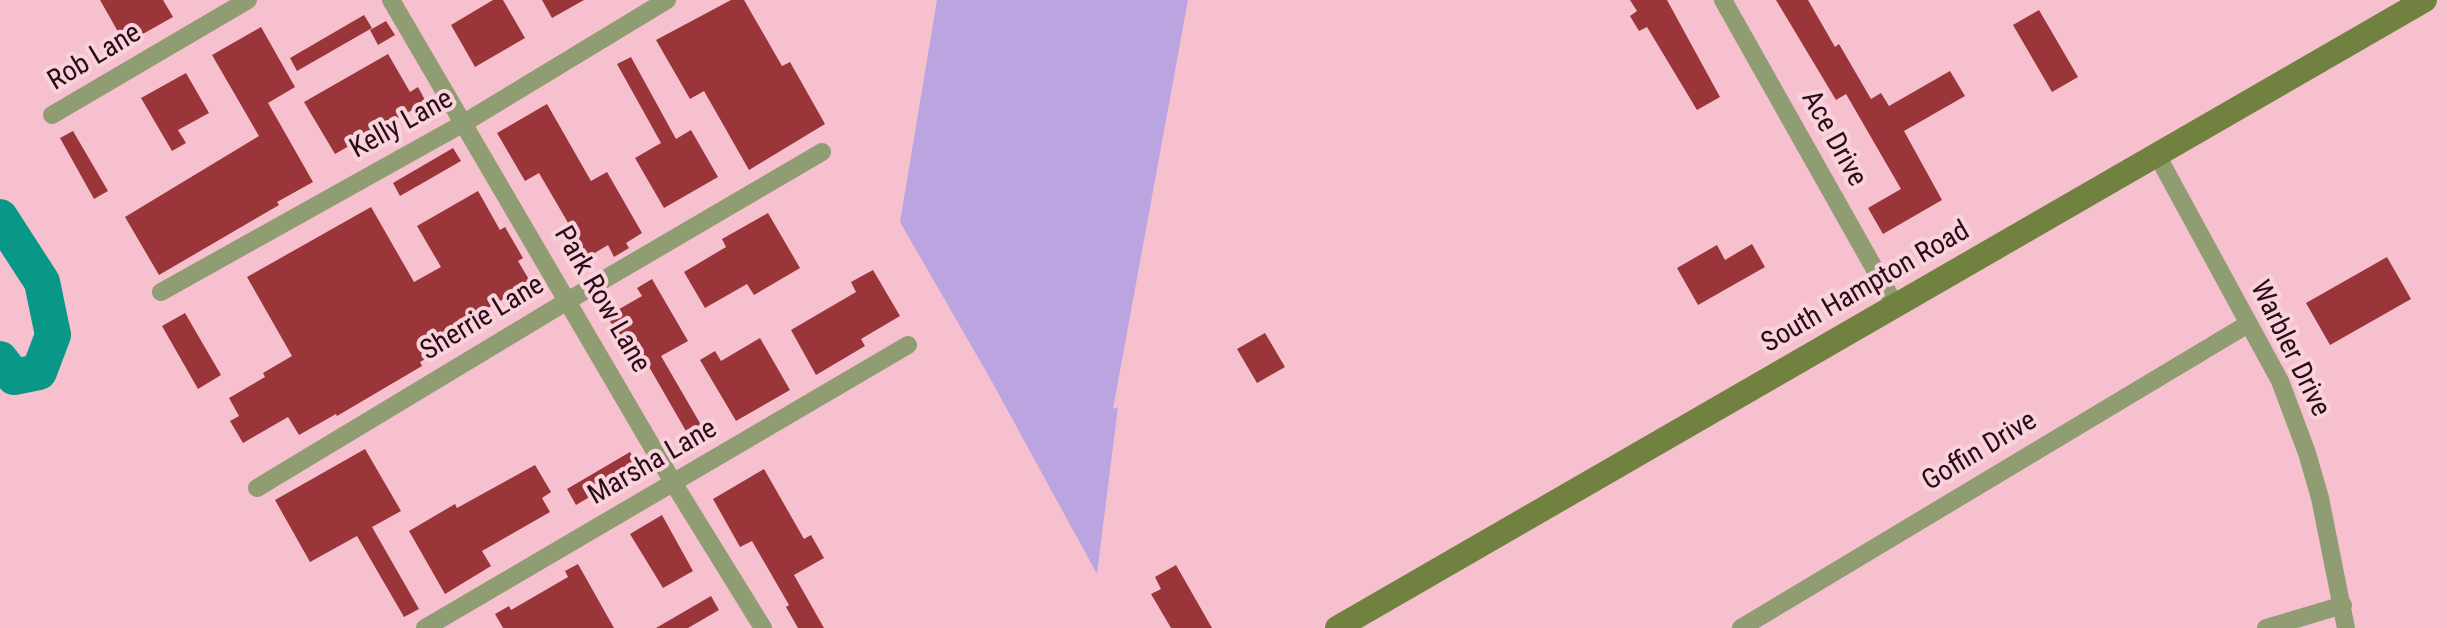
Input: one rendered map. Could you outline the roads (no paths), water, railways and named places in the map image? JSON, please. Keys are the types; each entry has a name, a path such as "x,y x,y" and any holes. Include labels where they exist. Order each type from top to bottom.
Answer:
{"main road":[{"name":"South Hampton Road","path":"1337,628 2425,0"}],"street":[{"name":"Rob Lane","path":"52,115 248,0"},
{"name":"Park Row Lane","path":"391,0 674,484 763,628"},
{"name":"Kelly Lane","path":"161,292 464,123 667,0"},
{"name":"Ace Drive","path":"1723,0 1895,305"},
{"name":"Sherrie Lane","path":"257,488 822,152"},
{"name":"Warbler Drive","path":"2157,155 2280,381 2307,453 2346,628"},
{"name":"Goffin Drive","path":"1741,628 2248,324"},
{"name":"Marsha Lane","path":"425,628 908,345"},
{"path":"2266,628 2343,605"}],"waterway":[{"path":"0,217 42,282 53,335 39,372 14,377 0,359"}]}
